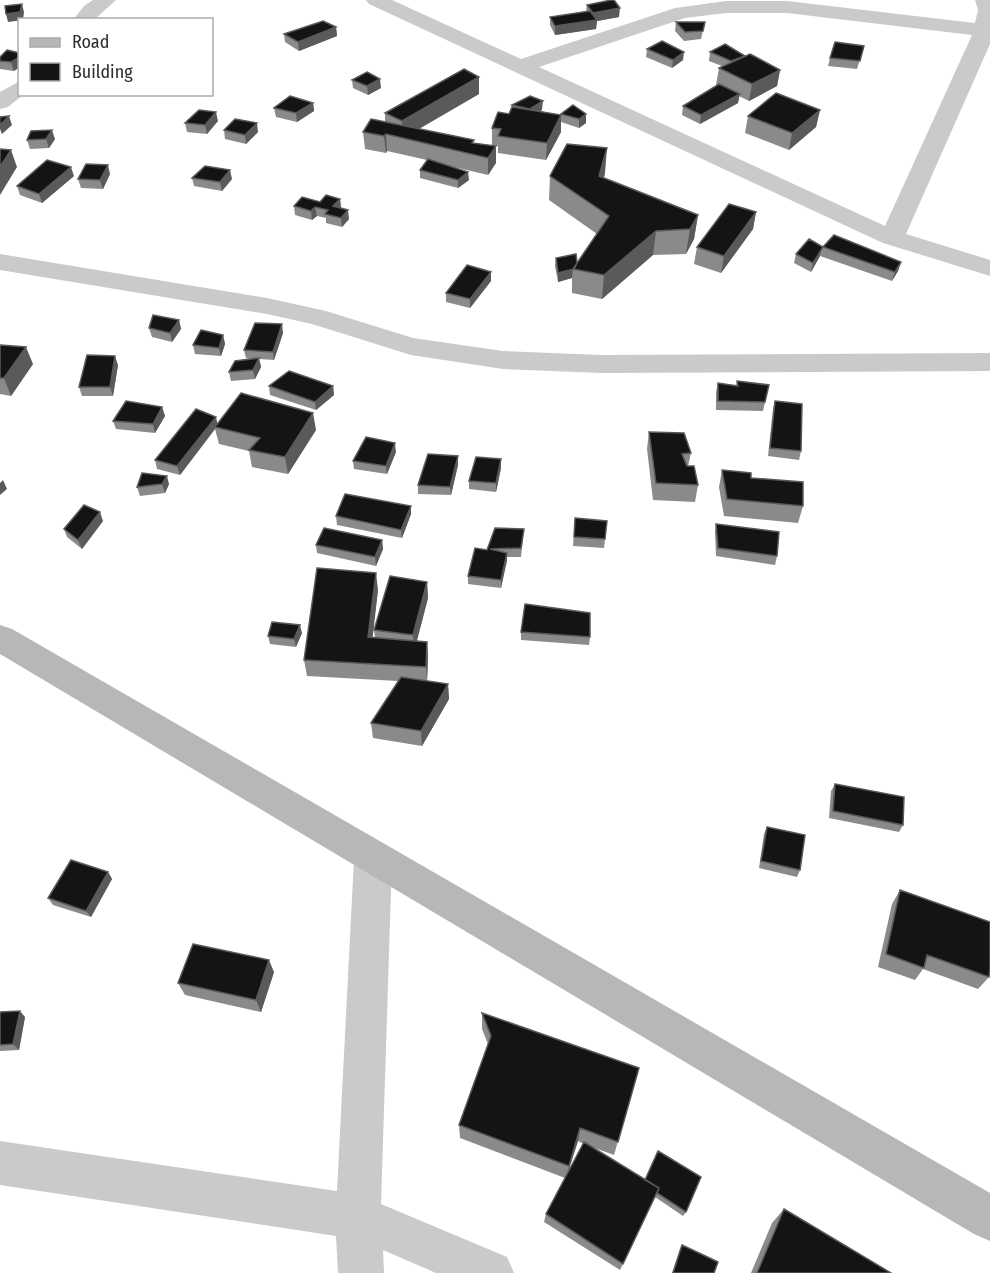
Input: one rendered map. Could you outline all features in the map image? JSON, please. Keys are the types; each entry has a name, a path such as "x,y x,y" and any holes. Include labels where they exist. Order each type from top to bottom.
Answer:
{"main road":[{"path":"0,638 373,859 990,1218"}],"street":[{"path":"376,0 892,238 990,268"},
{"path":"892,238 985,38 988,10 985,0"},
{"path":"522,66 682,12 726,7 786,7 985,38"},
{"path":"0,102 18,88"},
{"path":"0,262 267,306 317,317 411,346 504,360 601,364 990,362"},
{"path":"361,1273 358,1217 373,859"},
{"path":"0,1163 358,1217 491,1273"}],"building":[{"path":"614,0 620,8 593,13 587,5"},
{"path":"22,4 20,12 6,14 5,6"},
{"path":"590,11 597,20 555,26 550,17"},
{"path":"323,21 336,27 298,42 284,34"},
{"path":"676,22 705,22 703,31 685,32"},
{"path":"662,41 684,52 673,60 647,49"},
{"path":"835,42 864,46 860,61 830,58"},
{"path":"725,44 745,56 731,61 710,52"},
{"path":"7,50 18,53 18,58 11,62 0,61 0,57"},
{"path":"750,54 780,70 752,84 719,68"},
{"path":"464,69 479,77 402,121 385,113"},
{"path":"367,72 380,79 367,86 352,80"},
{"path":"719,84 740,94 701,115 683,106"},
{"path":"776,93 820,110 792,133 748,116"},
{"path":"290,96 313,103 296,113 274,108"},
{"path":"530,96 543,101 530,109 512,105"},
{"path":"573,105 586,114 579,119 561,114"},
{"path":"512,107 561,115 547,143 498,136 501,129 492,128 498,112 509,114"},
{"path":"199,110 216,112 205,125 185,123"},
{"path":"9,116 0,125 0,117"},
{"path":"235,119 257,123 245,135 224,130"},
{"path":"371,119 474,140 472,143 496,146 488,158 386,134 384,136 363,132"},
{"path":"52,130 46,139 27,140 31,131"},
{"path":"567,144 607,148 599,176 698,215 690,229 656,231 604,275 573,269 609,216 550,176"},
{"path":"0,149 11,150 0,167"},
{"path":"428,159 468,172 458,180 420,170"},
{"path":"47,160 71,167 39,194 17,186"},
{"path":"86,164 108,165 100,180 78,179"},
{"path":"205,166 230,170 220,182 192,178"},
{"path":"326,195 340,199 333,206 348,210 341,218 325,214 328,210 315,207 311,211 294,206 302,197 320,202"},
{"path":"729,204 756,212 724,256 697,247"},
{"path":"834,235 901,262 895,272 823,247"},
{"path":"809,239 823,247 813,263 796,254"},
{"path":"576,254 577,263 574,269 558,273 556,258"},
{"path":"467,265 491,272 470,299 446,293"},
{"path":"153,315 179,320 170,333 149,328"},
{"path":"255,323 282,324 273,352 244,350"},
{"path":"201,330 223,335 219,348 193,345"},
{"path":"0,345 26,347 4,378 0,378"},
{"path":"87,355 115,356 110,387 79,387"},
{"path":"259,358 253,370 229,372 235,361"},
{"path":"289,371 333,386 315,402 269,386"},
{"path":"737,381 769,385 765,402 718,401 718,383 738,386"},
{"path":"241,393 313,413 285,457 249,450 260,438 215,427"},
{"path":"126,401 162,407 153,424 113,421"},
{"path":"775,401 802,404 801,451 770,448"},
{"path":"196,409 216,417 177,466 155,460"},
{"path":"649,432 684,433 691,453 682,454 687,466 694,466 698,485 656,483"},
{"path":"366,437 395,443 386,466 353,461"},
{"path":"428,454 458,456 450,487 418,485"},
{"path":"476,457 501,459 496,483 469,481"},
{"path":"722,470 751,473 751,478 803,482 803,506 727,499"},
{"path":"142,473 167,476 162,484 137,487"},
{"path":"345,494 411,506 401,530 336,516"},
{"path":"84,505 100,512 78,540 64,529"},
{"path":"575,518 607,521 605,539 574,537"},
{"path":"716,524 779,532 777,556 718,548"},
{"path":"324,528 382,540 375,557 316,545"},
{"path":"495,528 524,529 521,548 490,549 507,553 501,580 468,576 475,548 487,550"},
{"path":"317,568 376,573 368,637 427,642 426,667 304,660"},
{"path":"390,576 427,582 413,635 374,630"},
{"path":"525,604 590,613 590,637 521,632"},
{"path":"272,622 300,625 294,639 268,636"},
{"path":"401,677 448,684 421,731 371,723"},
{"path":"835,784 904,797 903,825 833,811"},
{"path":"767,827 805,835 800,870 761,861"},
{"path":"71,860 108,872 86,911 48,898"},
{"path":"900,890 990,922 989,977 927,955 924,968 886,954"},
{"path":"193,944 269,960 256,1000 178,983"},
{"path":"20,1011 13,1044 0,1045 0,1012"},
{"path":"482,1013 639,1068 618,1142 580,1128 569,1166 459,1125 491,1036"},
{"path":"584,1142 659,1188 623,1264 546,1214"},
{"path":"658,1151 701,1177 686,1212 657,1193 659,1188 645,1180"},
{"path":"784,1209 891,1273 757,1273"},
{"path":"682,1245 718,1262 714,1273 673,1273"}]}
